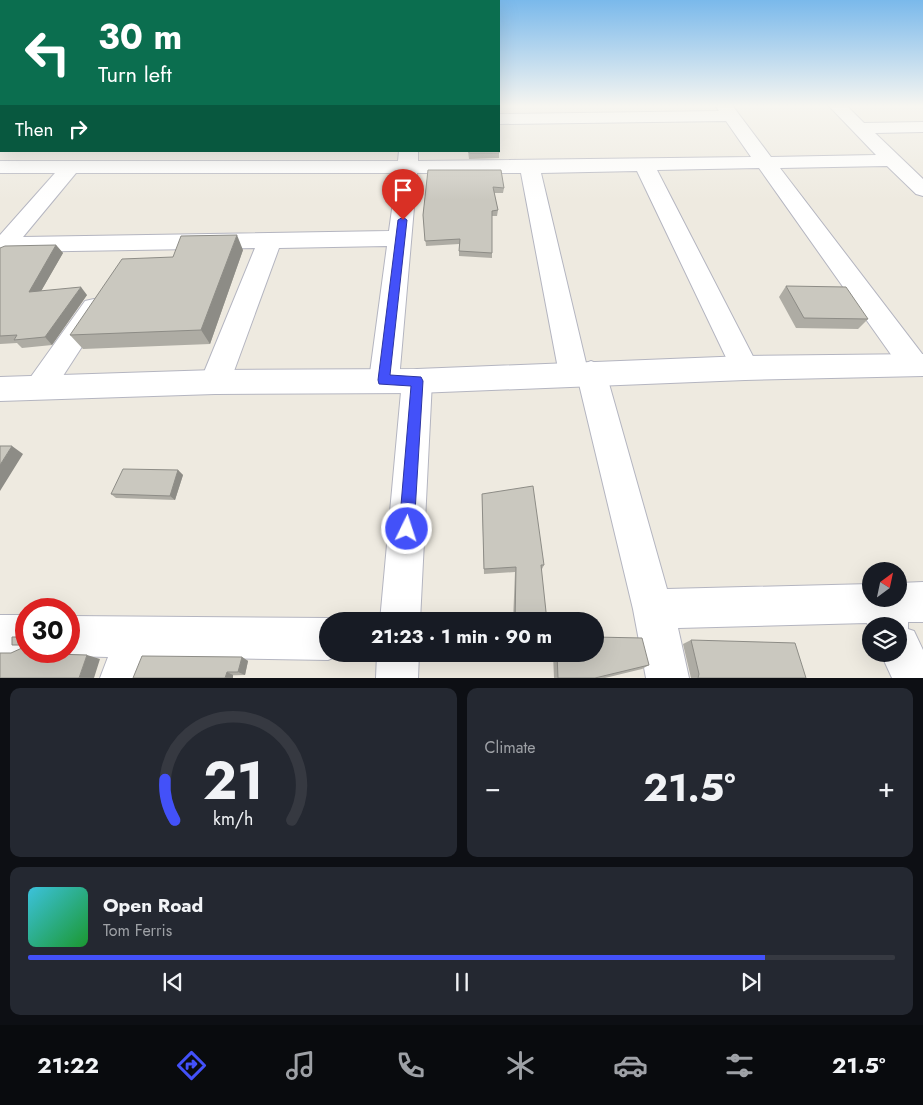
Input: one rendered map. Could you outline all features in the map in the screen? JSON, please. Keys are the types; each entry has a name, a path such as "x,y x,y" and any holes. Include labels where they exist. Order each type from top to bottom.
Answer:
{"street":[{"path":"746,137 918,365"},
{"path":"869,137 892,160 919,182"},
{"path":"0,167 70,168 306,159 408,159 530,167 766,164 892,160"},
{"path":"384,380 401,238 408,159"},
{"path":"645,166 745,368"},
{"path":"530,167 583,374 653,609 668,678"},
{"path":"2,248 70,168"},
{"path":"2,248 138,243 401,238"},
{"path":"215,382 270,240"},
{"path":"122,267 138,243"},
{"path":"40,387 105,291"},
{"path":"0,389 215,382 417,381 745,368 918,365"},
{"path":"401,612 417,381"},
{"path":"653,609 884,615 923,602"},
{"path":"0,635 15,635"},
{"path":"80,636 319,639"},
{"path":"121,678 136,636"},
{"path":"396,678 397,662"},
{"path":"906,662 914,678"}],"building":[{"path":"469,152 499,152 499,153"},
{"path":"428,170 501,170 504,188 493,187 498,210 492,211 492,253 459,251 460,239 425,241 423,215"},
{"path":"237,235 201,330 70,335 122,259 173,257 181,236"},
{"path":"56,245 29,292 81,287 45,337 14,340 17,335 0,336 0,248 5,246"},
{"path":"786,286 846,287 868,319 804,318"},
{"path":"0,446 12,446 0,465"},
{"path":"123,469 178,470 170,496 111,494"},
{"path":"533,486 544,565 541,565 546,612 515,612 516,567 484,569 482,494"},
{"path":"12,637 15,637 15,645 12,645"},
{"path":"604,637 642,638 649,665 595,678 558,678 557,662 604,662"},
{"path":"691,640 795,643 806,678 698,678 699,674"},
{"path":"15,651 15,663 80,663 80,655 87,655 79,678 0,678 0,653"},
{"path":"142,656 242,657 238,672 227,672 225,678 133,678"}],"route":[{"path":"403,220 384,380 417,381 407,529"}]}
